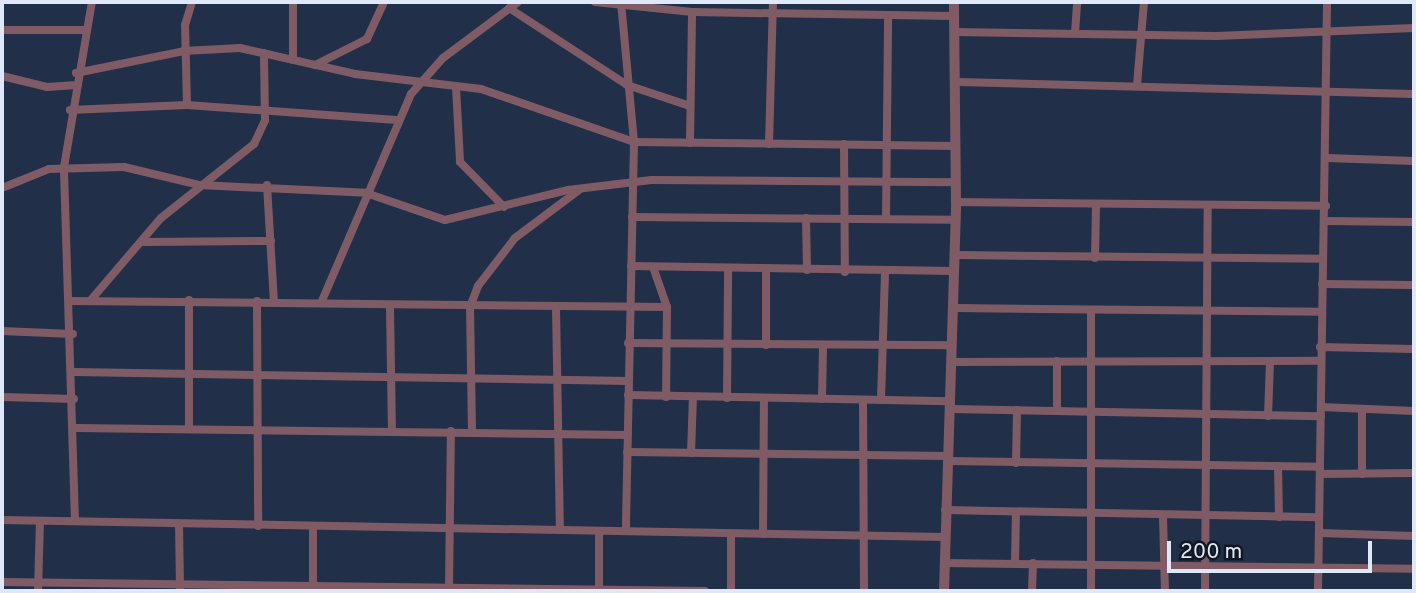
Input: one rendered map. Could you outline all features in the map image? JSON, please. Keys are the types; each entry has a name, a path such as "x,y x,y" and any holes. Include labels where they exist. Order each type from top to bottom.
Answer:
{"street":[{"path":"75,521 73,334 64,167 76,73 92,2"},
{"path":"187,105 184,51 192,2"},
{"path":"293,2 293,60"},
{"path":"315,65 368,39 384,2"},
{"path":"321,303 396,120 419,85 518,2"},
{"path":"595,2 692,12 954,16"},
{"path":"769,144 770,13 773,2"},
{"path":"944,591 956,202 957,82 954,2"},
{"path":"1075,33 1077,2"},
{"path":"1137,85 1144,2"},
{"path":"1318,591 1320,347 1329,90 1326,2"},
{"path":"621,5 634,142 628,306 626,531"},
{"path":"509,8 627,85 690,106"},
{"path":"690,143 692,12"},
{"path":"886,219 888,15"},
{"path":"955,32 1143,36 1414,28"},
{"path":"2,30 86,30"},
{"path":"76,73 184,51 264,53 419,85 494,92 634,142 956,146"},
{"path":"90,300 199,185 254,144 266,114 264,53"},
{"path":"2,76 47,87 74,85"},
{"path":"957,82 1414,94"},
{"path":"456,88 460,162 504,207"},
{"path":"70,110 187,105 266,114 396,120"},
{"path":"844,144 845,272"},
{"path":"1327,158 1414,161"},
{"path":"2,188 64,167 124,167 199,185 267,185 366,193 433,219 504,207 582,188 633,182 956,182"},
{"path":"267,185 274,302"},
{"path":"472,432 470,307 500,252 582,188"},
{"path":"956,202 1326,206"},
{"path":"1095,258 1096,204"},
{"path":"1205,591 1208,206"},
{"path":"632,217 955,220"},
{"path":"806,218 807,271"},
{"path":"1325,221 1414,222"},
{"path":"144,242 271,241"},
{"path":"955,255 1207,260 1323,259"},
{"path":"631,266 728,271 954,271"},
{"path":"653,267 667,307 667,397"},
{"path":"727,398 728,271"},
{"path":"766,271 766,345"},
{"path":"881,400 885,272"},
{"path":"1322,284 1414,285"},
{"path":"71,300 257,301 390,307 667,307"},
{"path":"189,300 189,429"},
{"path":"257,301 258,526"},
{"path":"390,307 392,431"},
{"path":"555,307 560,530"},
{"path":"953,308 1321,312"},
{"path":"1091,310 1091,591"},
{"path":"2,331 73,334"},
{"path":"628,343 952,345"},
{"path":"822,399 823,345"},
{"path":"1320,347 1414,349"},
{"path":"1057,361 1057,411"},
{"path":"1268,416 1270,361"},
{"path":"951,362 1320,361"},
{"path":"74,372 257,371 628,381"},
{"path":"628,396 881,400 1017,411 1207,415 1268,416 1362,409 1414,411"},
{"path":"2,397 74,399"},
{"path":"691,453 692,397"},
{"path":"763,534 764,398"},
{"path":"863,400 864,591"},
{"path":"1362,409 1362,474"},
{"path":"1016,463 1017,411"},
{"path":"74,428 627,435"},
{"path":"449,589 451,431"},
{"path":"627,452 948,458 1016,463 1278,466 1362,474 1414,473"},
{"path":"1278,466 1279,517"},
{"path":"945,510 1092,515 1319,517"},
{"path":"1015,562 1016,512"},
{"path":"1163,516 1165,591"},
{"path":"2,520 945,537"},
{"path":"38,587 40,521"},
{"path":"179,524 180,587"},
{"path":"313,527 313,588"},
{"path":"599,531 599,590"},
{"path":"1320,533 1414,536"},
{"path":"731,534 731,591"},
{"path":"944,563 1414,569"},
{"path":"1032,591 1033,563"},
{"path":"2,582 38,587 705,591"}]}
